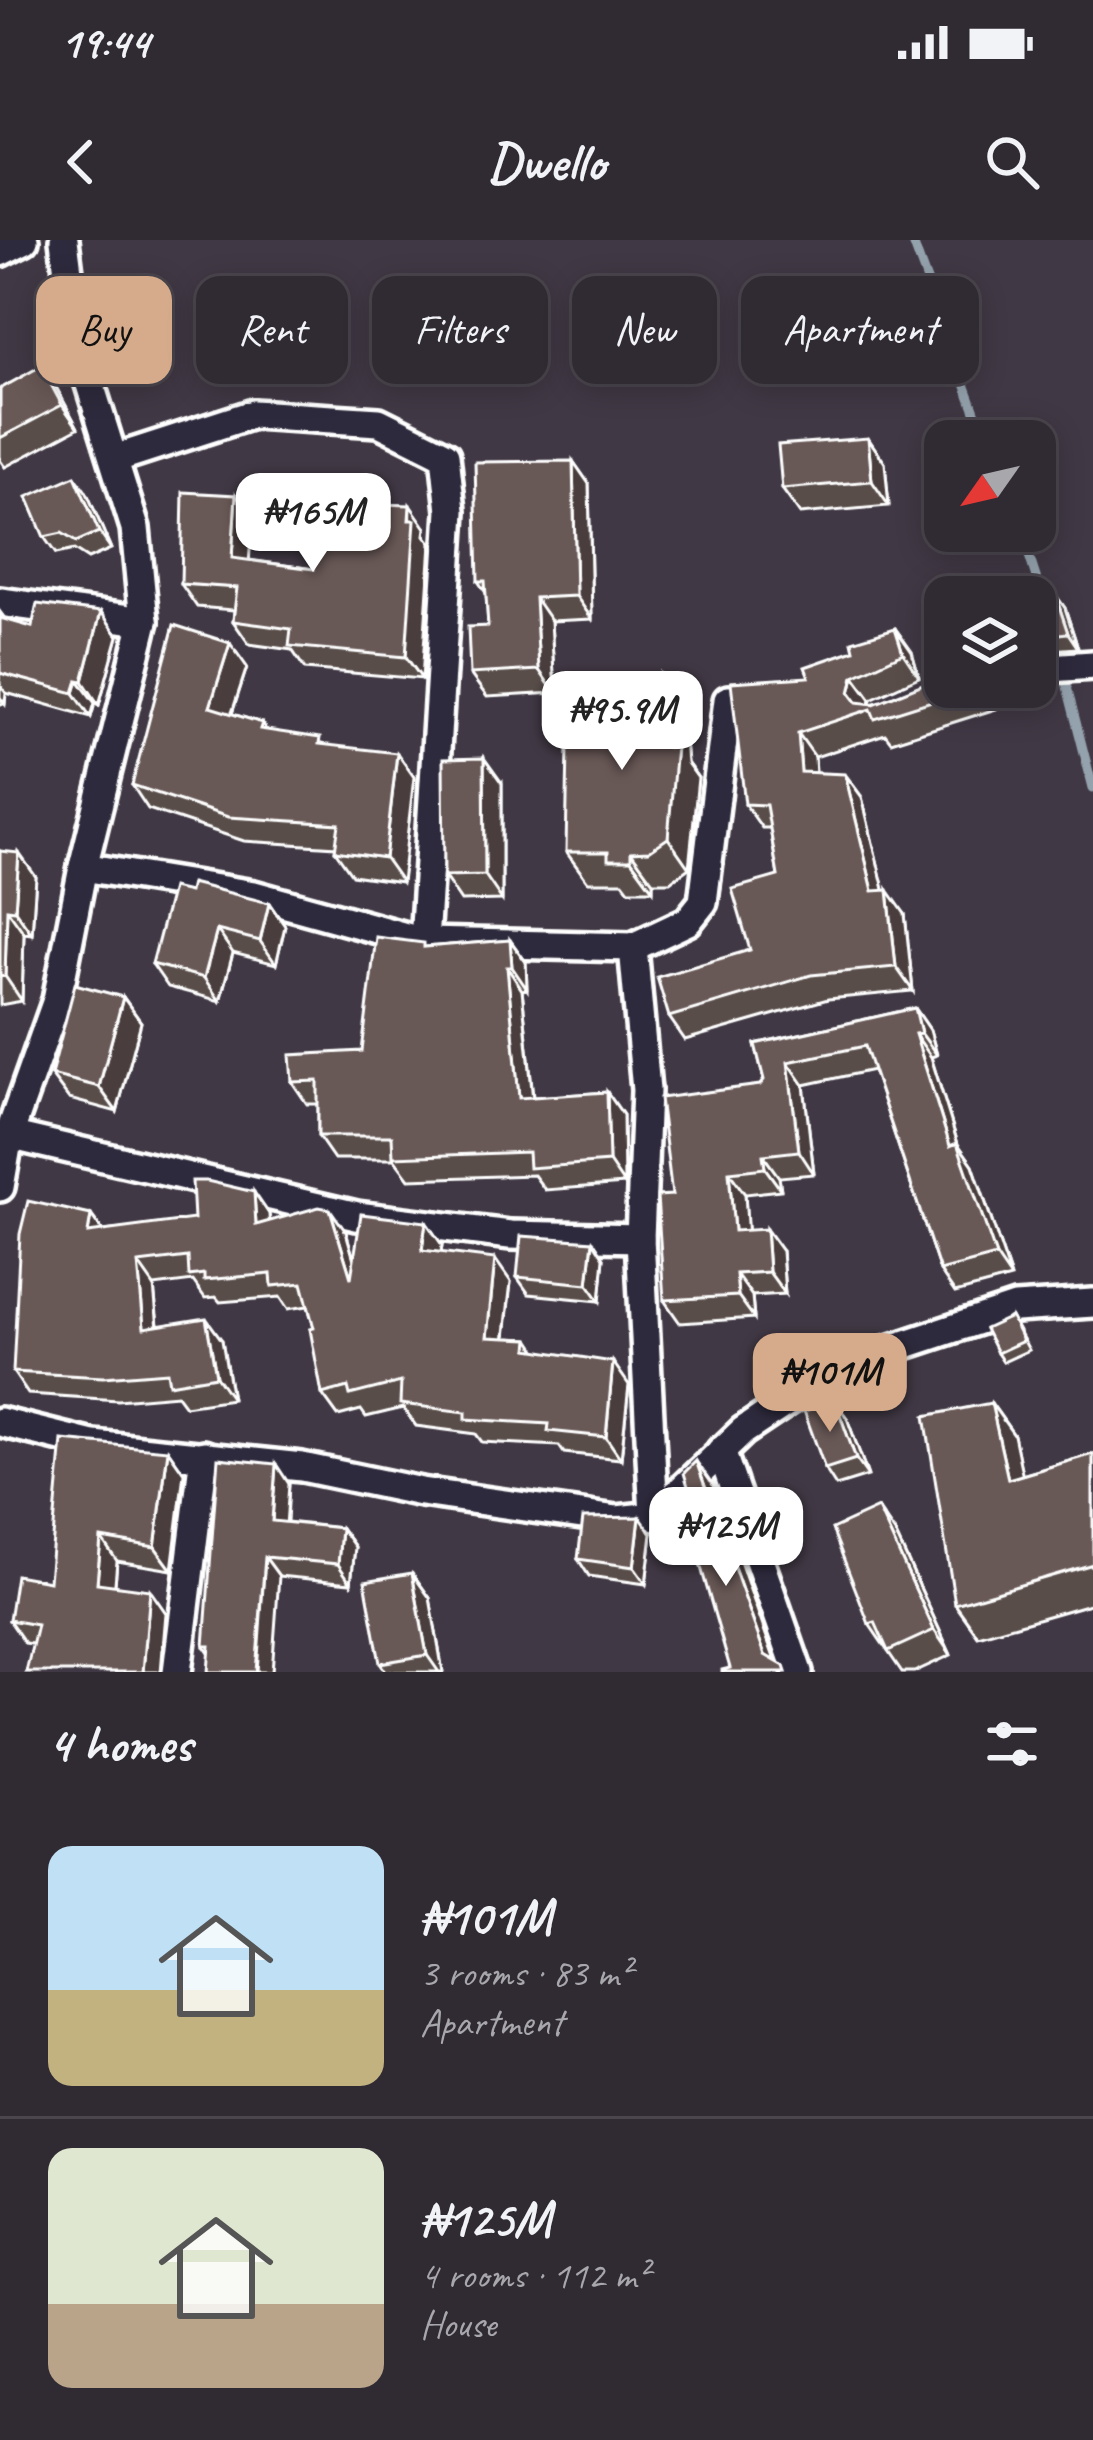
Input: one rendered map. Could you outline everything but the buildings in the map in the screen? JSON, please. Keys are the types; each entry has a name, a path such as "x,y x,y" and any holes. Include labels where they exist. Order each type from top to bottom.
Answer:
{"street":[{"path":"0,252 24,240"},
{"path":"0,1187 9,1136 56,1000 83,867 144,622 135,528 77,343 64,240"},
{"path":"114,459 253,414 380,422 445,455 452,511 424,941"},
{"path":"0,602 144,622"},
{"path":"1056,667 1093,664"},
{"path":"83,867 254,895 424,941 633,946 688,921 703,902 728,700"},
{"path":"633,946 646,1090 640,1238 654,1516"},
{"path":"9,1136 356,1216 509,1235 640,1238"},
{"path":"0,1422 94,1444 204,1455 617,1520 654,1516 722,1451 840,1366 1015,1308 1093,1303"},
{"path":"722,1451 797,1672"},
{"path":"177,1672 204,1455"}],"waterway":[{"path":"912,240 978,420"},
{"path":"1028,552 1036,576"},
{"path":"1063,671 1093,788"}]}
